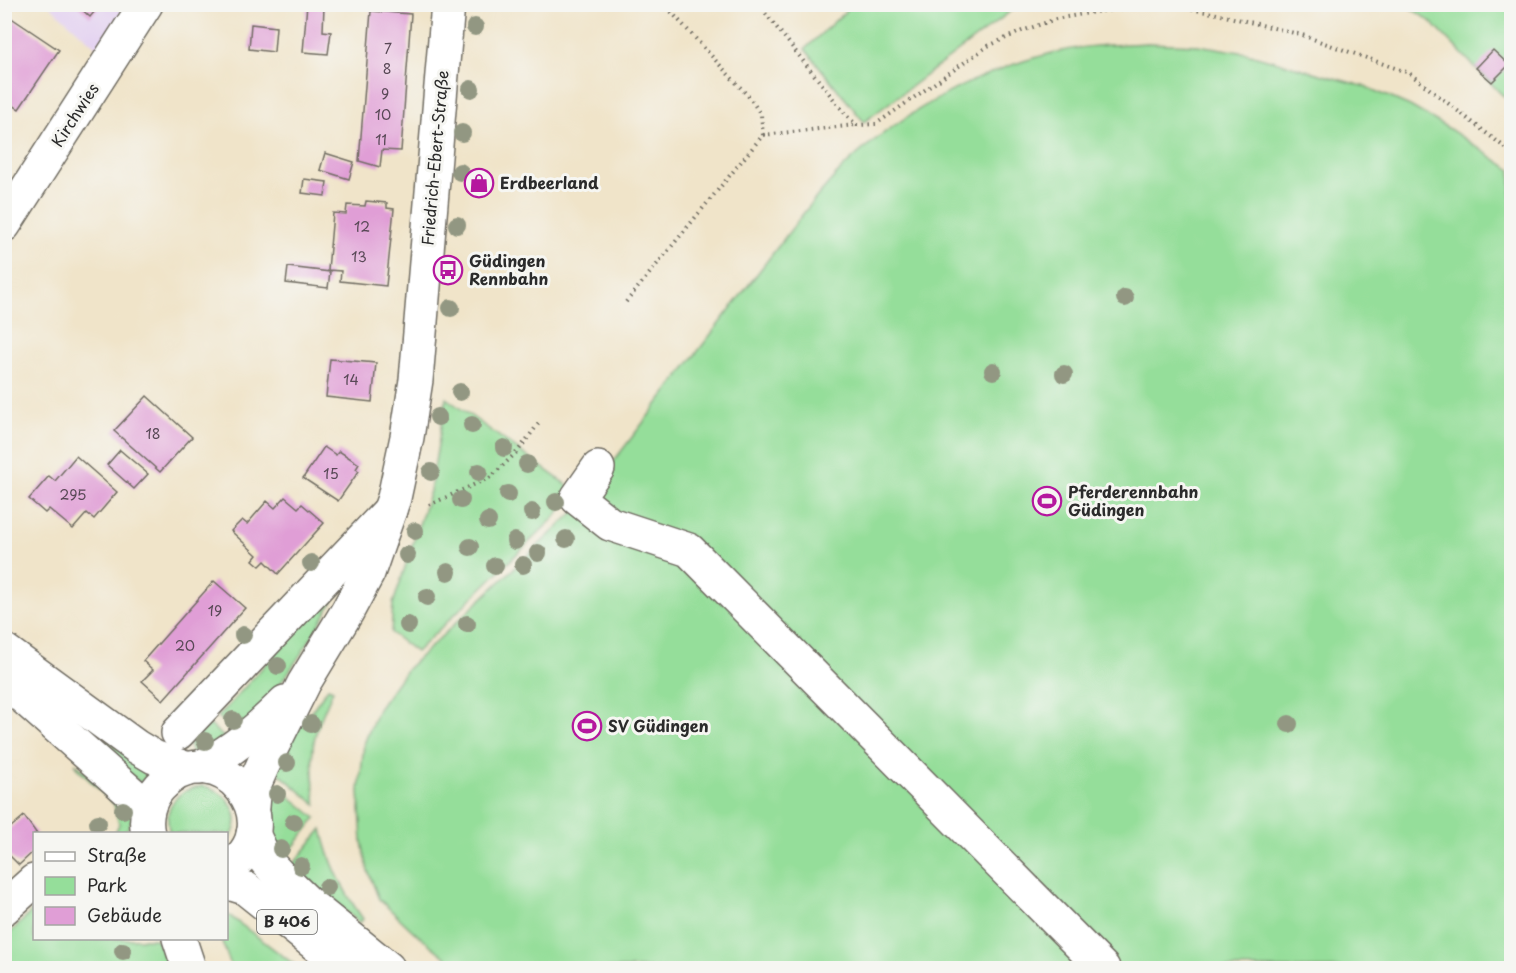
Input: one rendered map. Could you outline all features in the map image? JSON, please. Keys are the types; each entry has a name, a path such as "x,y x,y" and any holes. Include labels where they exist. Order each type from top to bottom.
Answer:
{"main road":[{"name":"Kirchwies","path":"4,225 146,4"},
{"name":"Friedrich-Ebert-Straße","path":"253,820 255,783 304,683 368,573 390,510 408,437 416,381 448,4"},
{"path":"598,468 577,498 610,524 689,550 1103,969"},
{"path":"178,733 390,510"},
{"path":"4,650 136,747 154,757 194,768 213,769 235,780 244,790 266,861 310,905 388,969"},
{"path":"4,680 148,821"},
{"name":"Friedrich-Ebert-Straße","path":"148,821 157,790 166,780 227,753 261,726 304,683"},
{"path":"228,867 243,855 253,820"},
{"path":"4,908 33,882"},
{"name":"B 406","path":"228,883 245,888 345,969"},
{"path":"179,940 189,969"}],"path":[{"path":"664,4 750,98 762,115 764,135"},
{"path":"758,4 857,125"},
{"path":"626,302 764,135 876,124 988,46 1056,19 1094,12 1174,7 1213,13 1302,35 1408,73 1512,153"},
{"path":"429,505 491,477 518,451 539,423"}],"shaded area":[{"path":"49,5 127,5 98,49"}],"green space":[{"path":"852,5 1019,5 864,122 805,49"},
{"path":"1406,5 1511,5 1511,104 1431,22"},
{"name":"Pferderennbahn Güdingen","path":"1147,43 1198,45 1246,53 1366,87 1410,106 1511,170 1511,968 459,968 414,932 379,899 368,871 362,842 359,791 364,744 378,709 407,669 577,509 807,209 835,176 857,155 881,135 935,100 993,72 1064,50"},
{"path":"446,398 575,491 555,517 416,652 391,633 393,604 430,491"},
{"path":"334,588 338,591 292,667 265,703 236,734 218,717"},
{"path":"328,688 333,690 318,726 313,748 316,805 274,769 292,738"},
{"path":"88,724 143,770 146,776 141,783 78,737"},
{"path":"209,724 228,741 192,754 189,745"},
{"path":"75,763 132,812 130,824 126,830 115,832 119,824 114,804 78,769"},
{"path":"270,780 316,818 280,864 270,833"},
{"path":"203,786 213,789 228,800 233,807 235,824 228,840 228,832 170,832 168,815 170,807 179,795"},
{"path":"322,829 338,876 363,919 360,923 305,877 296,879 287,872"},
{"path":"33,910 33,940 156,940 169,967 5,968 5,938"},
{"path":"228,915 299,968 232,968 221,940 228,940"}],"building":[{"path":"76,4 101,4 90,17"},
{"path":"307,4 324,6 323,31 331,32 328,54 303,52"},
{"path":"371,11 411,14 401,151 382,150 380,167 359,161"},
{"path":"4,13 59,50 19,109 4,100"},
{"path":"251,24 276,27 274,52 249,49"},
{"path":"1493,50 1509,65 1492,82 1476,68"},
{"path":"325,153 354,162 349,179 320,170"},
{"path":"304,179 327,182 325,196 302,193"},
{"path":"366,201 387,203 387,208 394,209 386,286 340,281 341,271 328,270 333,213 346,214 347,205 365,206"},
{"path":"288,267 330,272 328,288 286,283"},
{"path":"330,359 376,363 372,402 326,397"},
{"path":"147,396 192,437 160,472 114,431"},
{"path":"324,447 336,455 339,451 359,464 356,469 359,471 338,501 303,478"},
{"path":"120,450 148,474 134,489 107,465"},
{"path":"76,456 117,492 94,519 87,513 73,529 49,509 45,513 29,499 49,476 55,481"},
{"path":"285,497 298,508 302,504 324,523 278,574 265,561 260,566 253,560 257,555 231,531 242,520 247,524 267,501 275,508"},
{"path":"214,581 245,608 163,700 142,681 153,670 143,661"},
{"path":"24,816 36,832 33,832 33,852 19,865 4,850 4,833"}],"place":[{"name":"Erdbeerland","path":"479,183"},
{"name":"Güdingen Rennbahn","path":"448,270"},
{"name":"Pferderennbahn Güdingen","path":"1047,501"},
{"name":"SV Güdingen","path":"587,726"}]}
